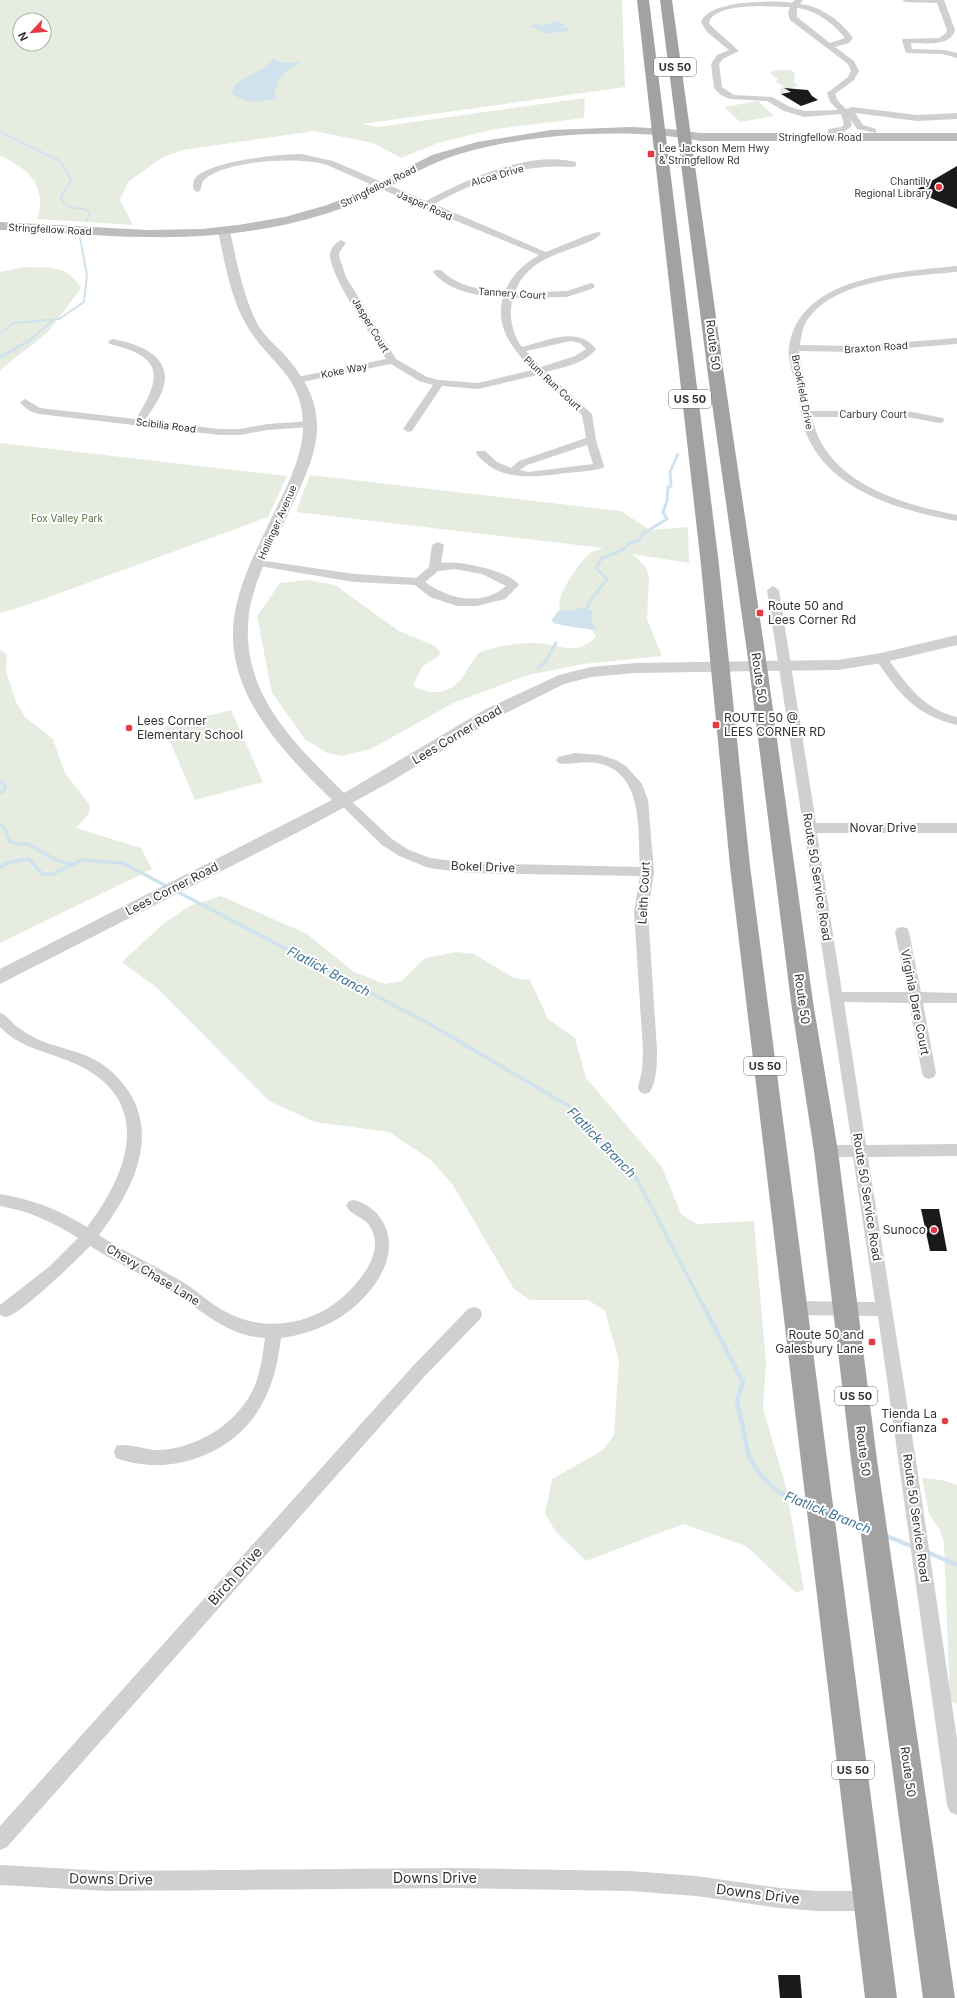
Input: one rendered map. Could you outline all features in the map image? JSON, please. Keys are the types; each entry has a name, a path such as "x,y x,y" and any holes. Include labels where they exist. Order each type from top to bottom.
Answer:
{"highway":[{"name":"US 50","path":"643,0 710,565 740,866 881,1998"},
{"name":"Route 50","path":"666,0 758,666 800,986 826,1151 867,1483 939,1998"}],"main road":[{"name":"Stringfellow Road","path":"0,226 47,227 152,234 224,231 273,223 348,202 380,185 438,158 474,147 515,138 585,132 684,133 713,131 957,131"},
{"name":"Stringfellow Road","path":"684,133 700,137 957,137"}],"street":[{"path":"829,46 846,41 849,38 815,10 796,3 756,0 734,3 717,8 710,12 705,20 706,25 711,31 735,51 722,55 715,62 718,88 724,93 733,97 769,99 787,109 804,114 862,110 890,116 917,118 957,116"},
{"path":"906,0 940,0 951,30 950,34 941,40 906,41 909,51 944,52 957,56"},
{"path":"796,3 792,12 793,18 851,63 855,71 851,78 831,93 834,102 844,111 850,113 860,127 873,131"},
{"path":"831,131 844,129 848,125 844,111"},
{"name":"Jasper Road","path":"197,189 196,185 198,178 215,168 296,157 313,158 330,163 546,255"},
{"name":"Alcoa Drive","path":"426,205 457,188 502,171 544,163 573,164"},
{"name":"Hollinger Avenue","path":"224,231 246,313 261,338 285,362 297,380 306,400 310,424 305,456 247,592 241,627 241,648 247,677 264,712 278,734 342,800"},
{"name":"Plum Run Court","path":"512,472 528,475 599,466 591,440 587,414 538,370 520,350 511,336 508,326 506,304 508,294 521,273 546,255 584,241 596,234"},
{"name":"Jasper Court","path":"341,243 335,251 334,256 341,277 392,360 422,378 439,383 478,386 496,384 579,358 588,354 591,349 583,341 571,338 520,350"},
{"name":"Brookfield Drive","path":"957,269 875,280 839,291 817,304 803,319 795,335 794,348 806,414 811,432 821,451 848,477 871,491 904,506 957,518"},
{"name":"Tannery Court","path":"438,272 445,280 458,287 483,292 541,296 568,293 591,286"},
{"name":"Braxton Road","path":"794,348 855,349 957,341"},
{"path":"113,342 138,348 152,358 157,367 159,375 158,389 139,422"},
{"name":"Koke Way","path":"297,380 392,360"},
{"path":"408,429 439,383"},
{"name":"Scibilia Road","path":"25,402 33,409 39,411 230,432 310,424"},
{"name":"Carbury Court","path":"806,414 907,414 939,420"},
{"path":"481,453 494,464 512,472 523,463 591,440"},
{"path":"434,569 438,545"},
{"path":"259,564 299,568 354,578 393,579 418,582 434,594 457,602 477,602 501,596 513,584 480,569 459,566 434,569 418,582"},
{"name":"Route 50 Service Road","path":"773,590 918,1533 957,1805"},
{"name":"Lees Corner Road","path":"0,977 384,778 492,713 559,680 591,672 642,668 838,665 881,658 957,640"},
{"path":"881,658 918,705 937,716 957,721"},
{"name":"Leith Court","path":"562,760 582,756 606,760 624,771 633,780 639,789 642,800 647,872 641,912 650,1050 649,1070 645,1088"},
{"name":"Bokel Drive","path":"342,800 386,842 403,853 427,862 455,867 617,869 647,872"},
{"name":"Novar Drive","path":"809,828 957,828"},
{"name":"Virginia Dare Court","path":"902,932 929,1073"},
{"path":"836,997 914,999 957,998"},
{"path":"0,1018 11,1030 29,1042 73,1057 96,1067 113,1081 131,1108 136,1138 131,1169 116,1198 90,1236 71,1256 5,1310"},
{"path":"826,1151 957,1150"},
{"name":"Chevy Chase Lane","path":"0,1200 46,1211 63,1219 122,1258 179,1287 219,1316 237,1324 257,1330 274,1331 290,1330 326,1319 352,1301 367,1284 379,1260 381,1232 370,1214 354,1206"},
{"path":"795,1308 884,1309"},
{"name":"Birch Drive","path":"0,1840 418,1372 474,1314"},
{"path":"122,1452 139,1457 173,1457 204,1447 232,1429 258,1397 264,1383 274,1331"},
{"name":"Downs Drive","path":"0,1874 106,1880 456,1878 630,1881 696,1886 763,1897 818,1901 869,1901"}],"green space":[{"path":"0,0 622,0 625,87 362,124 378,127 585,98 584,118 495,129 438,143 401,158 373,143 314,131 183,150 163,157 128,182 120,200 133,225 37,219 40,207 38,188 27,173 0,156"},
{"path":"776,70 791,70 794,72 795,79 793,82 797,84 797,86 788,90 790,91 779,94 781,88 784,87 776,82 778,79 771,75 771,72"},
{"path":"758,101 774,116 740,122 724,107"},
{"path":"25,267 50,268 63,271 75,280 81,288 48,332 0,370 0,272"},
{"name":"Fox Valley Park","path":"0,443 287,476 268,517 24,606 0,613"},
{"path":"310,475 621,511 650,530 688,527 689,563 632,554 646,567 649,576 647,619 662,656 583,664 528,675 453,703 371,749 342,756 327,753 305,739 272,693 257,616 280,583 308,580 335,585 399,631 435,646 441,654 422,667 413,685 426,691 439,692 445,691 457,684 476,656 483,651 506,645 528,643 573,648 581,647 596,637 591,628 565,616 560,609 559,603 570,578 582,562 592,552 603,548 296,512"},
{"path":"0,650 7,654 6,671 16,702 25,717 53,739 65,773 90,805 89,814 76,828 141,848 152,869 0,943"},
{"path":"231,710 263,782 195,800 164,727"},
{"path":"221,896 307,934 354,972 385,984 402,981 425,958 457,952 474,954 514,978 530,980 548,1019 575,1038 586,1078 662,1167 681,1214 697,1224 754,1221 766,1364 763,1408 786,1487 804,1590 796,1593 746,1546 683,1524 586,1561 556,1532 545,1514 552,1479 603,1450 614,1435 619,1361 605,1311 588,1300 530,1300 514,1289 453,1185 431,1160 389,1132 315,1122 269,1101 156,987 122,962 164,923 190,906"},
{"path":"922,1478 942,1480 957,1485 957,1704 950,1702 944,1542 940,1530 929,1514"}],"water":[{"path":"556,21 566,25 557,30 567,27 570,29 564,32 553,32 547,34 530,26 537,24 543,26"},
{"path":"273,59 284,63 302,62 288,70 279,79 277,82 279,84 278,86 274,88 275,99 248,101 232,94 234,88 243,79 270,64"},
{"path":"582,607 592,611 591,619 596,628 594,630 553,623 552,620 560,610 573,611"}],"building":[{"path":"784,88 808,90 812,96 818,100 801,106 781,94 791,92"},
{"name":"Chantilly Regional Library","path":"957,166 957,209 914,191 928,183"},
{"name":"Sunoco","path":"921,1209 939,1209 947,1251 930,1251"},
{"path":"778,1975 800,1975 802,1998 780,1998"}],"waterway":[{"path":"0,132 60,161 71,180 61,197 68,206 87,210 89,213 87,221"},
{"path":"0,333 14,323 59,319 84,302 87,275 80,238"},
{"path":"37,334 52,321"},
{"path":"0,357 29,341 38,333"},
{"path":"644,533 667,519 663,512 667,501 668,487 671,486 670,472 678,454"},
{"path":"587,608 590,601 607,579 596,568 601,559 624,549 629,543 638,541 643,534"},
{"path":"538,668 545,662 556,643"},
{"path":"0,781 5,785 5,790 0,793"},
{"path":"0,825 4,827 9,841 17,844 28,844 56,860 72,865"},
{"name":"Flatlick Branch","path":"0,867 10,862 29,859 42,874 52,874 72,865"},
{"name":"Flatlick Branch","path":"72,865 82,860 123,863 168,887"},
{"name":"Flatlick Branch","path":"176,891 428,1023 572,1108 637,1179 702,1304"},
{"name":"Flatlick Branch","path":"702,1303 743,1382 737,1400 749,1457 761,1475 778,1492 810,1505"},
{"name":"Flatlick Branch","path":"830,1513 864,1526"},
{"name":"Flatlick Branch","path":"884,1535 914,1547"},
{"name":"Flatlick Branch","path":"927,1552 957,1565"}],"place":[{"name":"Lee Jackson Mem Hwy & Stringfellow Rd","path":"651,154"},
{"name":"Chantilly Regional Library","path":"939,187"},
{"name":"Route 50 and Lees Corner Rd","path":"760,613"},
{"name":"ROUTE 50 @ LEES CORNER RD","path":"716,725"},
{"name":"Lees Corner Elementary School","path":"129,728"},
{"name":"Sunoco","path":"934,1230"},
{"name":"Route 50 and Galesbury Lane","path":"872,1342"},
{"name":"Tienda La Confianza","path":"945,1421"}]}
